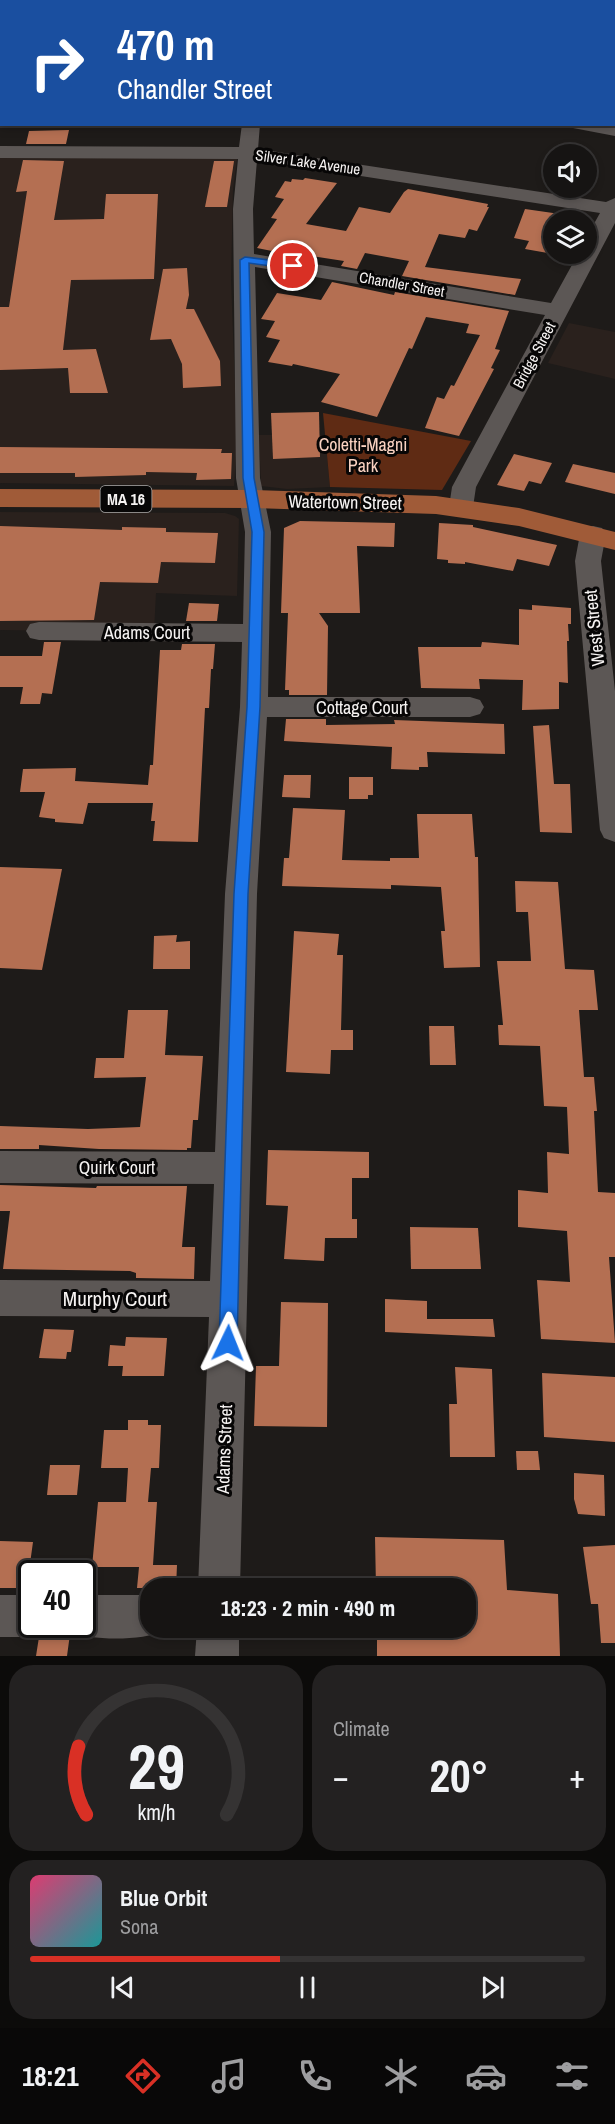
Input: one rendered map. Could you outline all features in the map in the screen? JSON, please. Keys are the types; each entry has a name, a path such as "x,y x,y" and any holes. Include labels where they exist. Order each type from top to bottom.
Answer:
{"main road":[{"name":"Watertown Street","path":"0,498 252,500 460,507 509,515 604,537"}],"street":[{"name":"Adams Street","path":"219,1578 241,894 254,707 258,532 248,478 243,199 251,126"},
{"path":"592,126 615,130"},
{"name":"Silver Lake Avenue","path":"0,152 249,153 614,207"},
{"name":"Bridge Street","path":"460,507 464,487 614,207"},
{"name":"Chandler Street","path":"245,260 270,262 558,311"},
{"name":"West Street","path":"604,537 588,561 615,830"},
{"name":"Adams Court","path":"39,631 255,633"},
{"name":"Cottage Court","path":"254,707 470,708"},
{"name":"Quirk Court","path":"0,1167 234,1168"},
{"name":"Murphy Court","path":"0,1298 229,1299"},
{"path":"0,1616 18,1616"},
{"path":"96,1616 140,1616"},
{"path":"217,1656 218,1638"}],"shaded area":[{"path":"238,152 233,190 231,279 237,441 234,486 0,483 0,153"},
{"path":"569,323 615,332 615,379 548,363"},
{"path":"259,435 325,435 330,487 287,489 261,486"},
{"path":"0,512 225,513 235,516 239,519 237,596 156,593 154,632 0,630"}],"green space":[{"name":"Coletti-Magni Park","path":"323,413 471,441 442,490 330,487"}],"building":[{"path":"69,130 66,144 26,144 29,131"},
{"path":"23,160 64,161 54,220 104,219 106,194 158,194 154,279 71,280 63,350 96,349 108,393 70,393 68,368 0,370 0,307 9,307 27,191 16,192"},
{"path":"214,161 234,161 227,207 205,207"},
{"path":"305,178 337,183 306,224 346,231 359,207 390,213 408,189 488,204 487,207 489,207 477,231 469,229 465,238 439,234 425,267 521,279 515,295 402,276 409,261 365,253 357,269 341,266 344,261 305,255 302,260 279,256 282,253 257,248 277,219 271,218 284,199 275,197 285,181 291,182 292,179 303,180"},
{"path":"525,209 543,212 543,252 525,249 529,241 514,238"},
{"path":"187,268 189,295 186,309 194,309 220,361 221,386 183,388 182,364 171,339 150,340 163,269"},
{"path":"332,282 394,295 395,292 509,311 495,349 500,350 491,368 494,369 459,436 425,428 437,397 444,399 451,385 454,386 480,335 466,333 469,324 426,317 377,417 321,402 340,374 293,364 292,366 268,362 280,340 266,337 275,321 261,319 277,293 321,300"},
{"path":"319,412 320,457 273,459 271,413"},
{"path":"0,447 222,449 221,453 232,453 231,479 196,480 197,473 146,472 146,475 75,477 75,473 0,473"},
{"path":"514,454 552,463 541,484 529,481 524,491 497,485"},
{"path":"573,464 615,473 615,494 565,482"},
{"path":"300,521 395,523 394,547 357,546 360,613 319,613 328,626 327,695 289,695 289,690 285,690 288,613 281,613 284,528"},
{"path":"439,523 473,525 473,527 557,545 549,566 517,559 513,571 465,562 465,564 448,563 448,560 437,559"},
{"path":"0,526 122,530 122,527 166,528 166,532 218,533 215,563 161,562 158,583 100,582 94,620 0,621"},
{"path":"189,603 219,604 217,621 186,621"},
{"path":"532,605 571,608 571,624 568,624 569,641 567,641 568,683 559,682 559,709 522,710 523,680 479,679 480,689 421,688 418,647 481,647 482,642 519,645 519,609 532,610"},
{"path":"44,642 61,642 52,694 42,693 40,704 20,704 23,687 0,687 0,656 42,656"},
{"path":"182,644 215,644 209,708 205,708 198,842 153,841 155,821 151,821 153,803 88,803 83,824 55,822 55,819 39,817 45,792 20,792 23,769 76,768 75,781 148,785 150,765 153,765 160,650 181,650"},
{"path":"286,719 326,719 326,725 395,724 394,720 504,724 505,754 427,752 428,767 419,767 419,770 391,769 392,747 284,741"},
{"path":"549,725 554,784 570,784 572,833 540,832 533,726"},
{"path":"284,775 311,775 310,798 282,797"},
{"path":"349,777 373,777 373,795 368,795 368,799 349,799"},
{"path":"293,808 345,810 342,860 390,861 390,858 419,858 417,814 472,814 475,857 478,857 480,967 444,968 441,931 445,931 441,887 391,885 391,889 282,886 284,858 289,858"},
{"path":"0,867 62,869 42,970 0,968"},
{"path":"515,881 558,882 565,969 594,970 598,1010 579,1010 584,1077 594,1077 597,1111 594,1111 598,1192 615,1193 615,1257 609,1257 615,1343 541,1339 537,1280 570,1282 567,1231 518,1227 518,1190 548,1193 547,1152 569,1154 567,1107 544,1106 540,1046 499,1045 498,1025 503,1025 497,961 531,961 528,912 516,912"},
{"path":"294,931 339,934 337,955 343,955 341,1030 353,1030 353,1050 331,1050 330,1074 286,1072"},
{"path":"177,935 176,942 190,941 190,969 153,969 154,936"},
{"path":"128,1010 168,1010 165,1055 203,1056 198,1120 193,1120 191,1148 187,1150 99,1149 39,1145 39,1149 0,1149 0,1126 88,1129 140,1127 146,1077 94,1078 96,1058 124,1058"},
{"path":"429,1026 454,1026 456,1065 430,1065"},
{"path":"268,1150 369,1152 369,1178 352,1178 352,1219 357,1219 357,1238 325,1238 324,1261 284,1259 288,1206 266,1205"},
{"path":"0,1185 96,1188 97,1186 187,1186 182,1247 195,1247 194,1279 136,1278 136,1273 130,1271 3,1269 10,1211 0,1211"},
{"path":"410,1227 478,1228 481,1269 411,1269"},
{"path":"385,1299 427,1301 427,1319 493,1319 495,1337 385,1332"},
{"path":"281,1302 328,1303 327,1427 254,1426 256,1366 279,1366"},
{"path":"44,1329 74,1330 71,1352 67,1352 66,1359 39,1358"},
{"path":"126,1337 167,1338 164,1376 122,1376 123,1366 108,1366 110,1345 125,1346"},
{"path":"455,1367 492,1369 495,1457 450,1457 449,1404 457,1404"},
{"path":"542,1373 615,1377 615,1442 544,1437"},
{"path":"128,1420 148,1420 148,1425 161,1425 159,1468 151,1468 148,1502 157,1502 153,1565 177,1565 176,1578 140,1578 140,1588 137,1588 139,1567 96,1567 96,1560 93,1560 98,1502 126,1502 128,1468 101,1468 104,1430 128,1430"},
{"path":"516,1451 538,1451 540,1470 517,1470"},
{"path":"50,1465 80,1465 77,1495 47,1495"},
{"path":"574,1473 604,1475 605,1516 578,1514 574,1499"},
{"path":"375,1537 504,1540 507,1590 558,1594 560,1656 377,1656 377,1638 476,1638 476,1578 376,1578"},
{"path":"0,1541 33,1542 31,1560 18,1560 16,1588 0,1588"},
{"path":"615,1545 615,1643 601,1643 598,1604 591,1604 583,1547"},
{"path":"39,1638 69,1638 67,1656 36,1656"}],"route":[{"path":"228,1343 241,894 254,707 258,532 248,478 245,260 293,266"}]}
